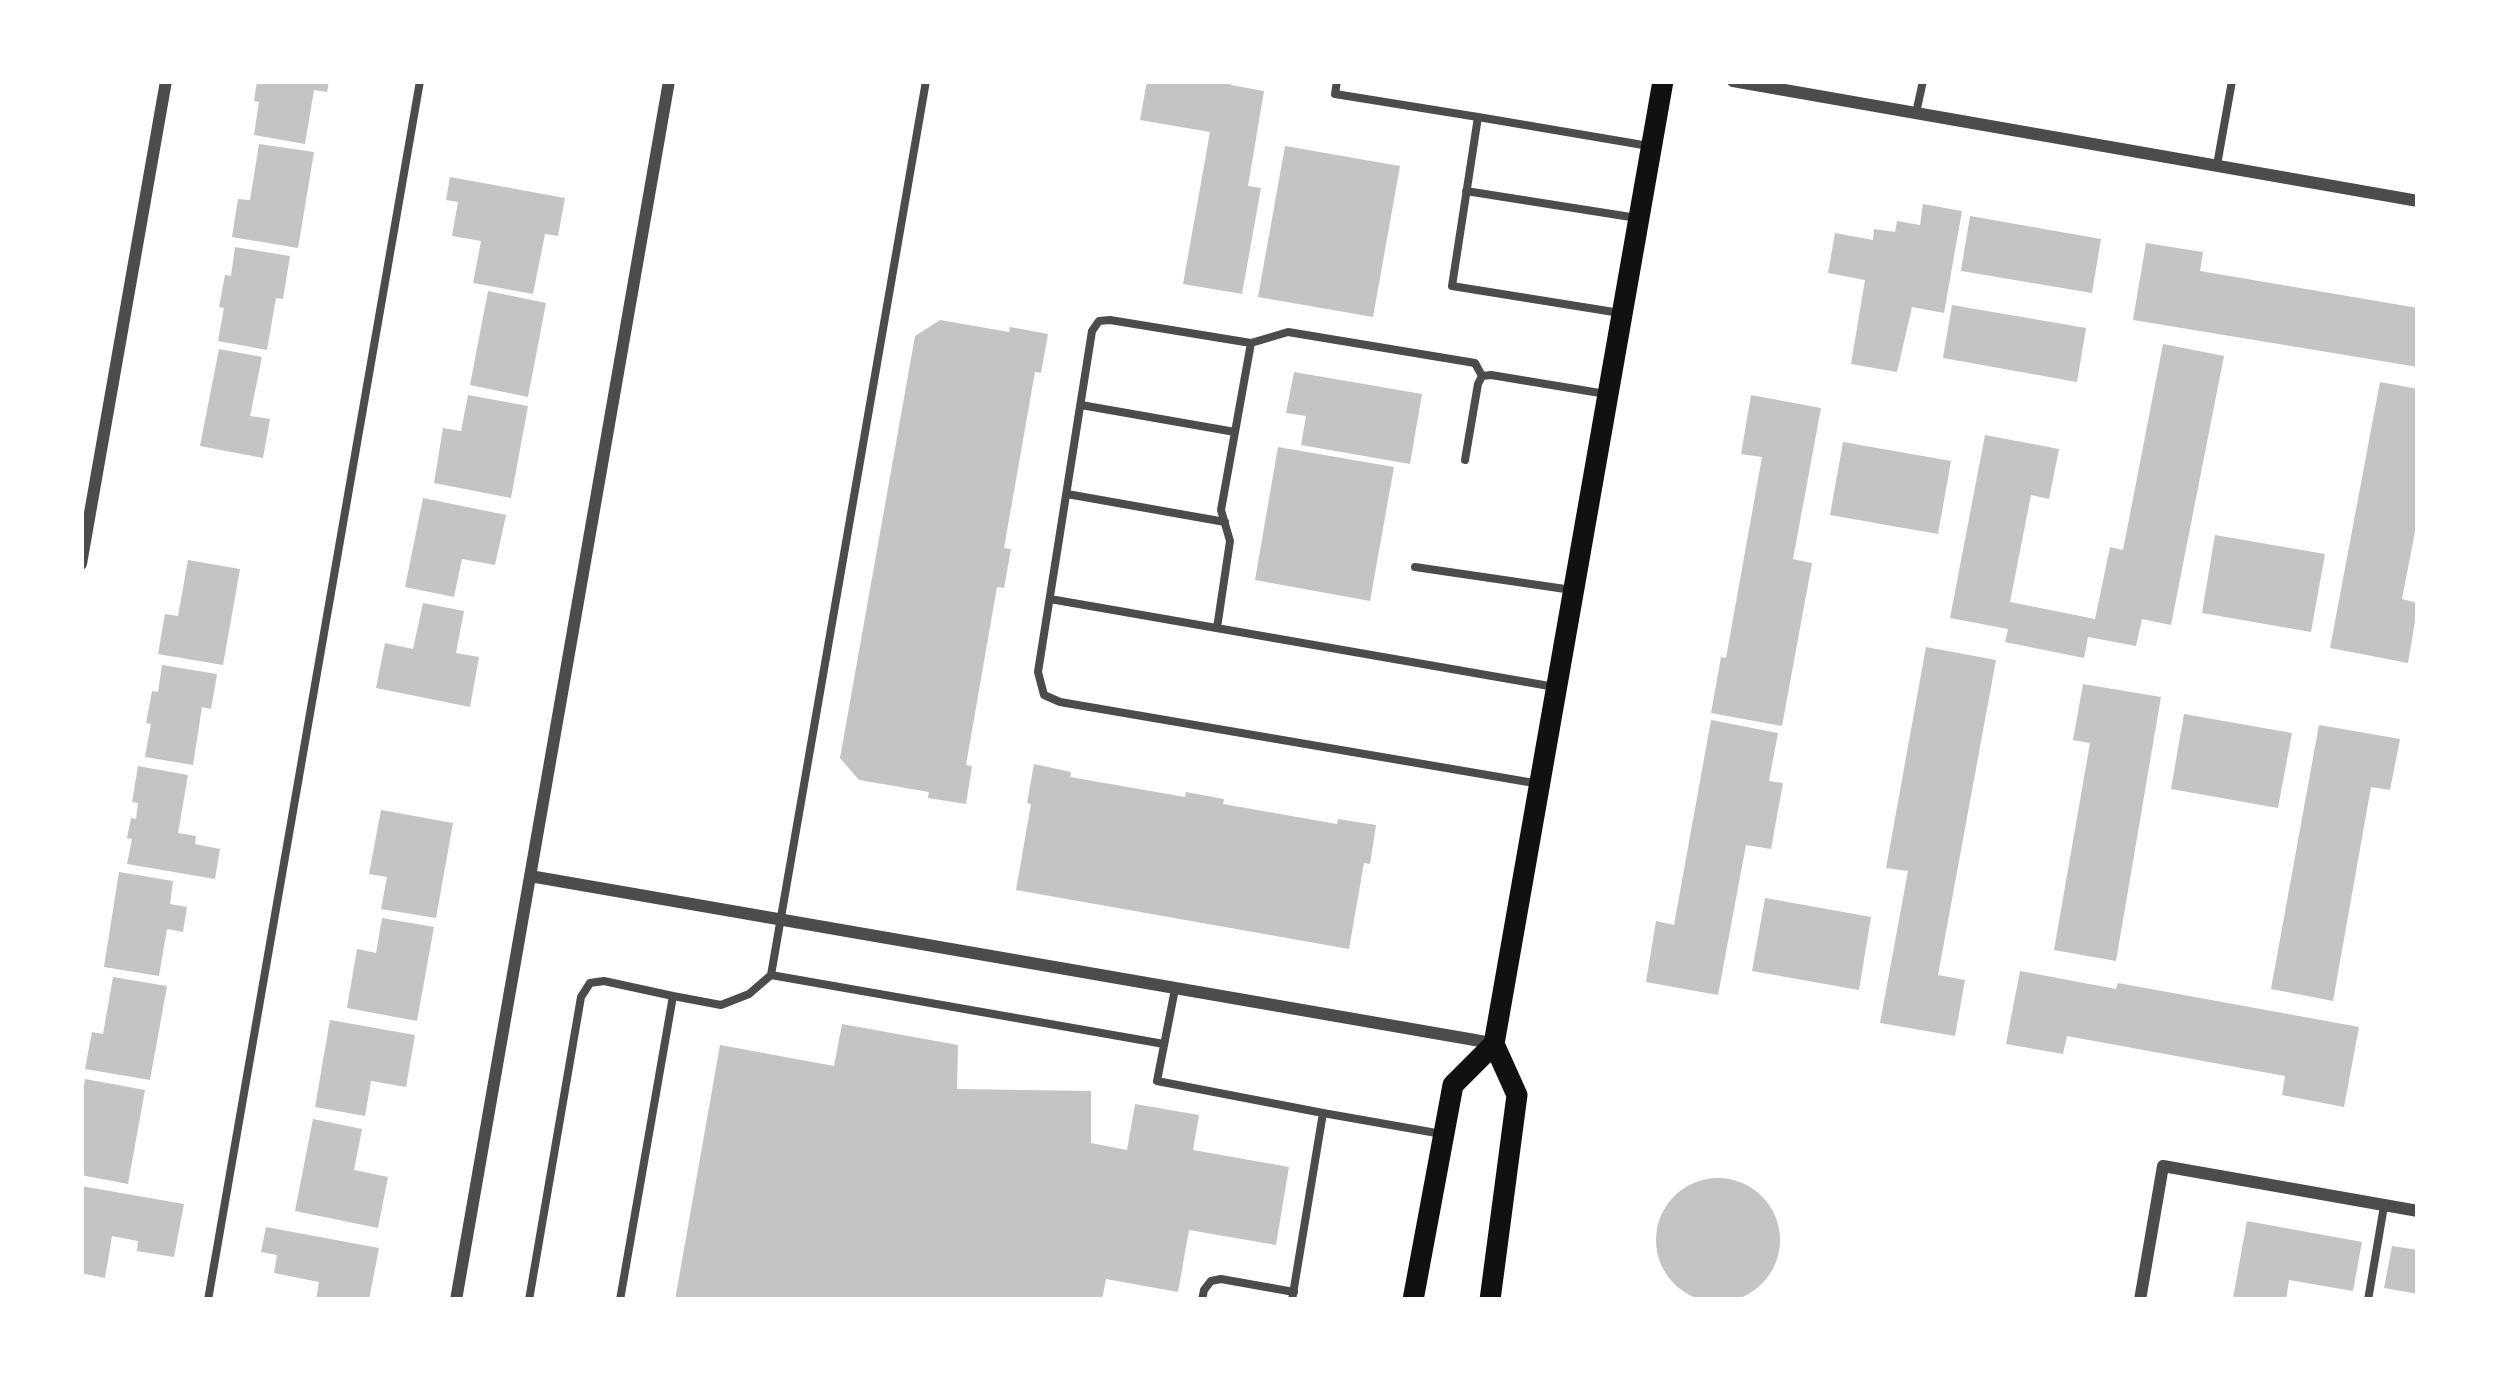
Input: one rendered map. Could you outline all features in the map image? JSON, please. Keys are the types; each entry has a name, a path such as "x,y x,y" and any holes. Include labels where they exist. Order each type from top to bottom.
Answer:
{"main road":[{"path":"1490,1300 1517,1095 1494,1044 1663,81"},
{"path":"1413,1300 1453,1084 1494,1044"}],"street":[{"path":"81,564 166,81"},
{"path":"456,1300 669,81"},
{"path":"1733,81 2418,201"},
{"path":"530,876 1494,1044"},
{"path":"2140,1300 2163,1166 2418,1211"}],"lane":[{"path":"208,1300 420,81"},
{"path":"529,1300 581,997 590,983 604,981 721,1005 749,994 770,975 926,81"},
{"path":"1337,81 1335,94 1652,146"},
{"path":"1916,113 1923,81"},
{"path":"2217,166 2232,81"},
{"path":"1478,118 1452,286 1622,314"},
{"path":"1466,191 1639,218"},
{"path":"1483,376 1475,363 1288,332 1251,343 1099,322 1092,331 1038,672 1044,695 1060,702 1539,784"},
{"path":"1217,628 1230,541 1221,510 1251,343"},
{"path":"1465,460 1483,376 1608,394"},
{"path":"1081,405 1235,432"},
{"path":"1066,494 1225,522"},
{"path":"1415,567 1573,590"},
{"path":"1050,599 1556,688"},
{"path":"770,975 1164,1045"},
{"path":"1175,988 1157,1081 1444,1134"},
{"path":"620,1300 673,996"},
{"path":"1202,1300 1211,1281 1221,1279 1293,1296 1323,1113"},
{"path":"2368,1300 2385,1205"}],"building":[{"path":"257,81 329,81 327,92 314,90 305,144 254,135"},
{"path":"1147,81 1232,81 1231,85 1264,91 1248,186 1261,188 1242,294 1183,284 1210,132 1140,120"},
{"path":"259,144 314,152 298,248 232,237 238,199 250,200"},
{"path":"1285,146 1400,166 1373,317 1258,297"},
{"path":"450,177 565,198 558,236 545,234 533,294 473,283 481,241 452,236 458,202 446,200"},
{"path":"1923,204 1962,211 1944,313 1912,307 1897,372 1851,364 1865,280 1828,273 1835,233 1873,240 1874,229 1895,232 1897,221 1920,225"},
{"path":"1970,216 2101,239 2092,293 1961,271"},
{"path":"2146,243 2203,252 2200,271 2418,308 2418,367 2133,320"},
{"path":"235,247 290,256 283,299 276,298 267,350 218,341 224,308 219,307 225,275 231,276"},
{"path":"488,291 546,303 528,397 470,385"},
{"path":"1952,305 2086,328 2077,382 1943,358"},
{"path":"940,320 1048,334 1041,373 1035,372 1004,548 1011,549 1004,588 997,587 966,765 972,766 966,804 928,798 929,792 859,780 840,758 915,336"},
{"path":"2163,344 2224,356 2171,625 2142,619 2136,646 2088,637 2084,658 2005,642 2008,629 1950,618 1985,435 2059,449 2049,499 2031,495 2010,602 2095,619 2110,547 2123,550"},
{"path":"219,349 262,357 250,416 270,419 263,458 200,446"},
{"path":"1294,372 1422,394 1410,464 1301,445 1306,416 1286,413"},
{"path":"2380,382 2418,389 2418,516 2402,599 2418,603 2408,663 2330,648"},
{"path":"468,395 528,406 511,498 434,483 443,428 461,431"},
{"path":"1751,395 1821,408 1793,559 1812,563 1782,726 1711,713 1721,657 1726,658 1762,457 1741,454"},
{"path":"1843,442 1951,461 1938,534 1830,515"},
{"path":"1278,447 1394,467 1370,601 1255,580"},
{"path":"423,498 506,515 495,565 462,559 454,597 405,587"},
{"path":"2215,535 2325,554 2311,632 2202,613"},
{"path":"188,560 240,569 223,665 158,654 165,614 178,616"},
{"path":"423,603 464,611 456,653 479,657 470,707 376,688 385,643 413,649"},
{"path":"1926,647 1996,660 1938,975 1965,980 1955,1036 1880,1023 1908,871 1886,868"},
{"path":"162,665 217,674 211,709 202,707 193,765 145,757 151,724 146,723"},
{"path":"2083,684 2161,697 2116,961 2054,950 2090,743 2073,740"},
{"path":"2184,714 2292,733 2278,808 2171,789"},
{"path":"1711,720 1778,733 1769,781 1783,783 1771,849 1746,845 1718,995 1646,982 1656,921 1674,925"},
{"path":"2319,725 2400,739 2390,790 2371,787 2333,1001 2271,989"},
{"path":"1034,764 1071,772 1070,777 1185,797 1186,792 1224,799 1223,804 1337,824 1338,819 1376,825 1370,864 1364,863 1349,949 1016,890"},
{"path":"138,766 188,775 178,833 196,836 195,844 220,849 215,879 127,864 132,839 127,838 138,803 132,802"},
{"path":"381,810 453,823 436,918 381,909 387,877 369,874"},
{"path":"119,872 173,881 170,904 187,907 183,932 167,929 159,976 104,967"},
{"path":"1765,898 1871,917 1859,990 1752,971"},
{"path":"382,918 434,927 417,1021 347,1008 357,949 376,953"},
{"path":"2020,971 2116,989 2118,983 2359,1027 2344,1107 2282,1095 2285,1076 2067,1036 2063,1054 2006,1044"},
{"path":"113,977 167,986 150,1080 85,1069 92,1032 103,1034"},
{"path":"330,1020 415,1035 406,1087 371,1081 365,1116 315,1107"},
{"path":"842,1024 958,1045 957,1089 1091,1091 1091,1143 1127,1150 1135,1104 1199,1115 1193,1150 1289,1167 1276,1245 1189,1230 1178,1292 1106,1279 1102,1300 675,1300 720,1045 834,1066"},
{"path":"85,1079 145,1090 128,1184 81,1175"},
{"path":"313,1119 362,1129 354,1170 388,1177 378,1228 295,1211"},
{"path":"1718,1178 1742,1183 1762,1196 1775,1216 1780,1240 1775,1264 1762,1284 1742,1297 1718,1302 1694,1297 1674,1284 1661,1264 1656,1240 1661,1216 1674,1196 1694,1183"},
{"path":"81,1186 184,1204 174,1257 137,1251 138,1241 112,1236 105,1278 81,1273"},
{"path":"2247,1221 2362,1242 2353,1291 2289,1280 2286,1300 2233,1298"},
{"path":"266,1227 379,1248 369,1300 316,1300 319,1282 274,1273 277,1255 261,1252"},
{"path":"2392,1246 2418,1250 2418,1294 2384,1288"}]}
